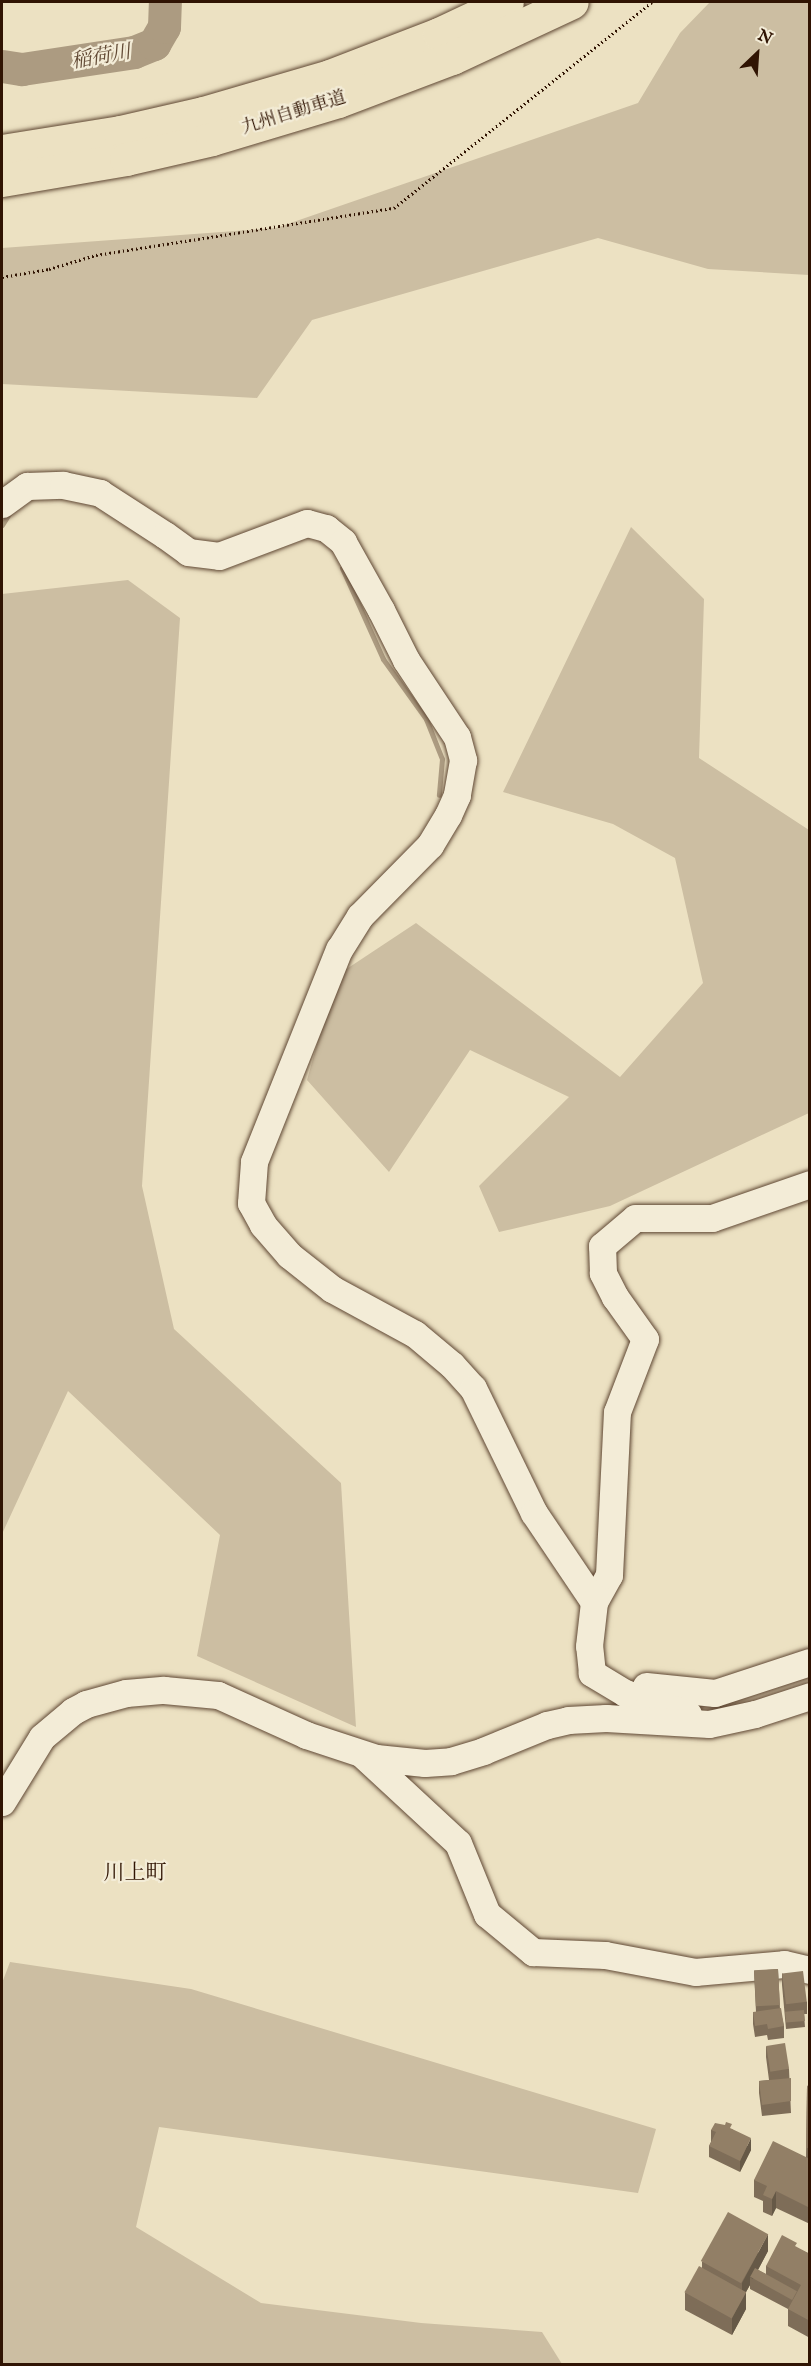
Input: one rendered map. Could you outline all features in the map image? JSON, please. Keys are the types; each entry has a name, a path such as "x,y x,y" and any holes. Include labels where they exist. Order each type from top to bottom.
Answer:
{"highway":[{"name":"九州自動車道","path":"2,151 120,132 203,113 330,76 428,38 507,2"},
{"name":"九州自動車道","path":"2,180 126,159 212,139 338,101 452,58 572,2"}],"street":[{"path":"2,504 27,486 63,485 100,493 188,552 219,556 307,524 326,528 343,542 406,660 457,737 462,760 457,795 448,816 430,845 360,916 339,949 254,1162 251,1203 263,1225 289,1255 332,1289 415,1334 452,1365 473,1388 534,1513 594,1602"},
{"path":"592,1673 589,1646 594,1602 609,1575 616,1412 645,1339 615,1297 603,1273 602,1246 635,1218 712,1218 810,1184"},
{"path":"592,1673 654,1688 715,1693 810,1662"},
{"path":"592,1673 625,1693 676,1708 709,1724"},
{"path":"2,1802 42,1737 73,1711 86,1704 126,1693 164,1690 218,1695 299,1733 392,1761 425,1763 462,1757 547,1725 568,1720 606,1718 709,1724 755,1714 810,1696"},
{"path":"361,1753 458,1843 487,1914 533,1952 605,1955 695,1972 784,1965 810,1970"}],"path":[{"path":"2,277 49,269 96,255 394,208 652,2"}],"shaded area":[{"path":"710,2 809,2 809,275 708,269 598,238 312,320 257,398 2,384 2,248 276,228 638,103 680,33"},
{"path":"631,527 704,599 699,758 809,830 809,1113 610,1206 499,1232 479,1186 569,1097 470,1050 389,1172 307,1080 336,976 416,923 620,1077 703,983 675,858 613,824 503,792"},
{"path":"128,580 180,618 142,1186 174,1329 341,1483 356,1727 197,1656 220,1535 68,1391 2,1534 2,594"},
{"path":"10,1962 191,1989 656,2129 638,2193 159,2127 136,2227 261,2303 421,2323 542,2332 562,2364 2,2364 2,1983"}],"building":[{"path":"778,1969 780,2005 756,2006 754,1970"},
{"path":"803,1971 807,2002 786,2004 782,1974"},
{"path":"781,2008 784,2026 768,2029 767,2024 755,2026 753,2012"},
{"path":"804,2010 805,2021 786,2023 785,2012"},
{"path":"785,2043 789,2069 770,2072 766,2046"},
{"path":"791,2078 791,2101 762,2105 759,2081"},
{"path":"810,2084 810,2148 806,2148 807,2087"},
{"path":"726,2122 732,2124 730,2128 751,2138 740,2161 709,2146 716,2132 711,2130 715,2123 725,2125"},
{"path":"773,2141 810,2159 810,2208 776,2191 772,2199 763,2195 767,2186 754,2180"},
{"path":"728,2212 768,2234 741,2283 701,2261"},
{"path":"782,2235 797,2243 795,2246 810,2254 810,2321 788,2309 801,2285 766,2266"},
{"path":"699,2266 746,2292 732,2318 684,2292"},
{"path":"755,2268 797,2291 792,2300 750,2277"}],"waterway":[{"name":"稲荷川","path":"2,66 22,69 134,52 154,44 164,27 165,2"},
{"path":"2,525 10,512"},
{"path":"342,568 383,659 426,719 442,759 439,795"}],"district":[{"name":"川上町","path":"135,1874"}]}
